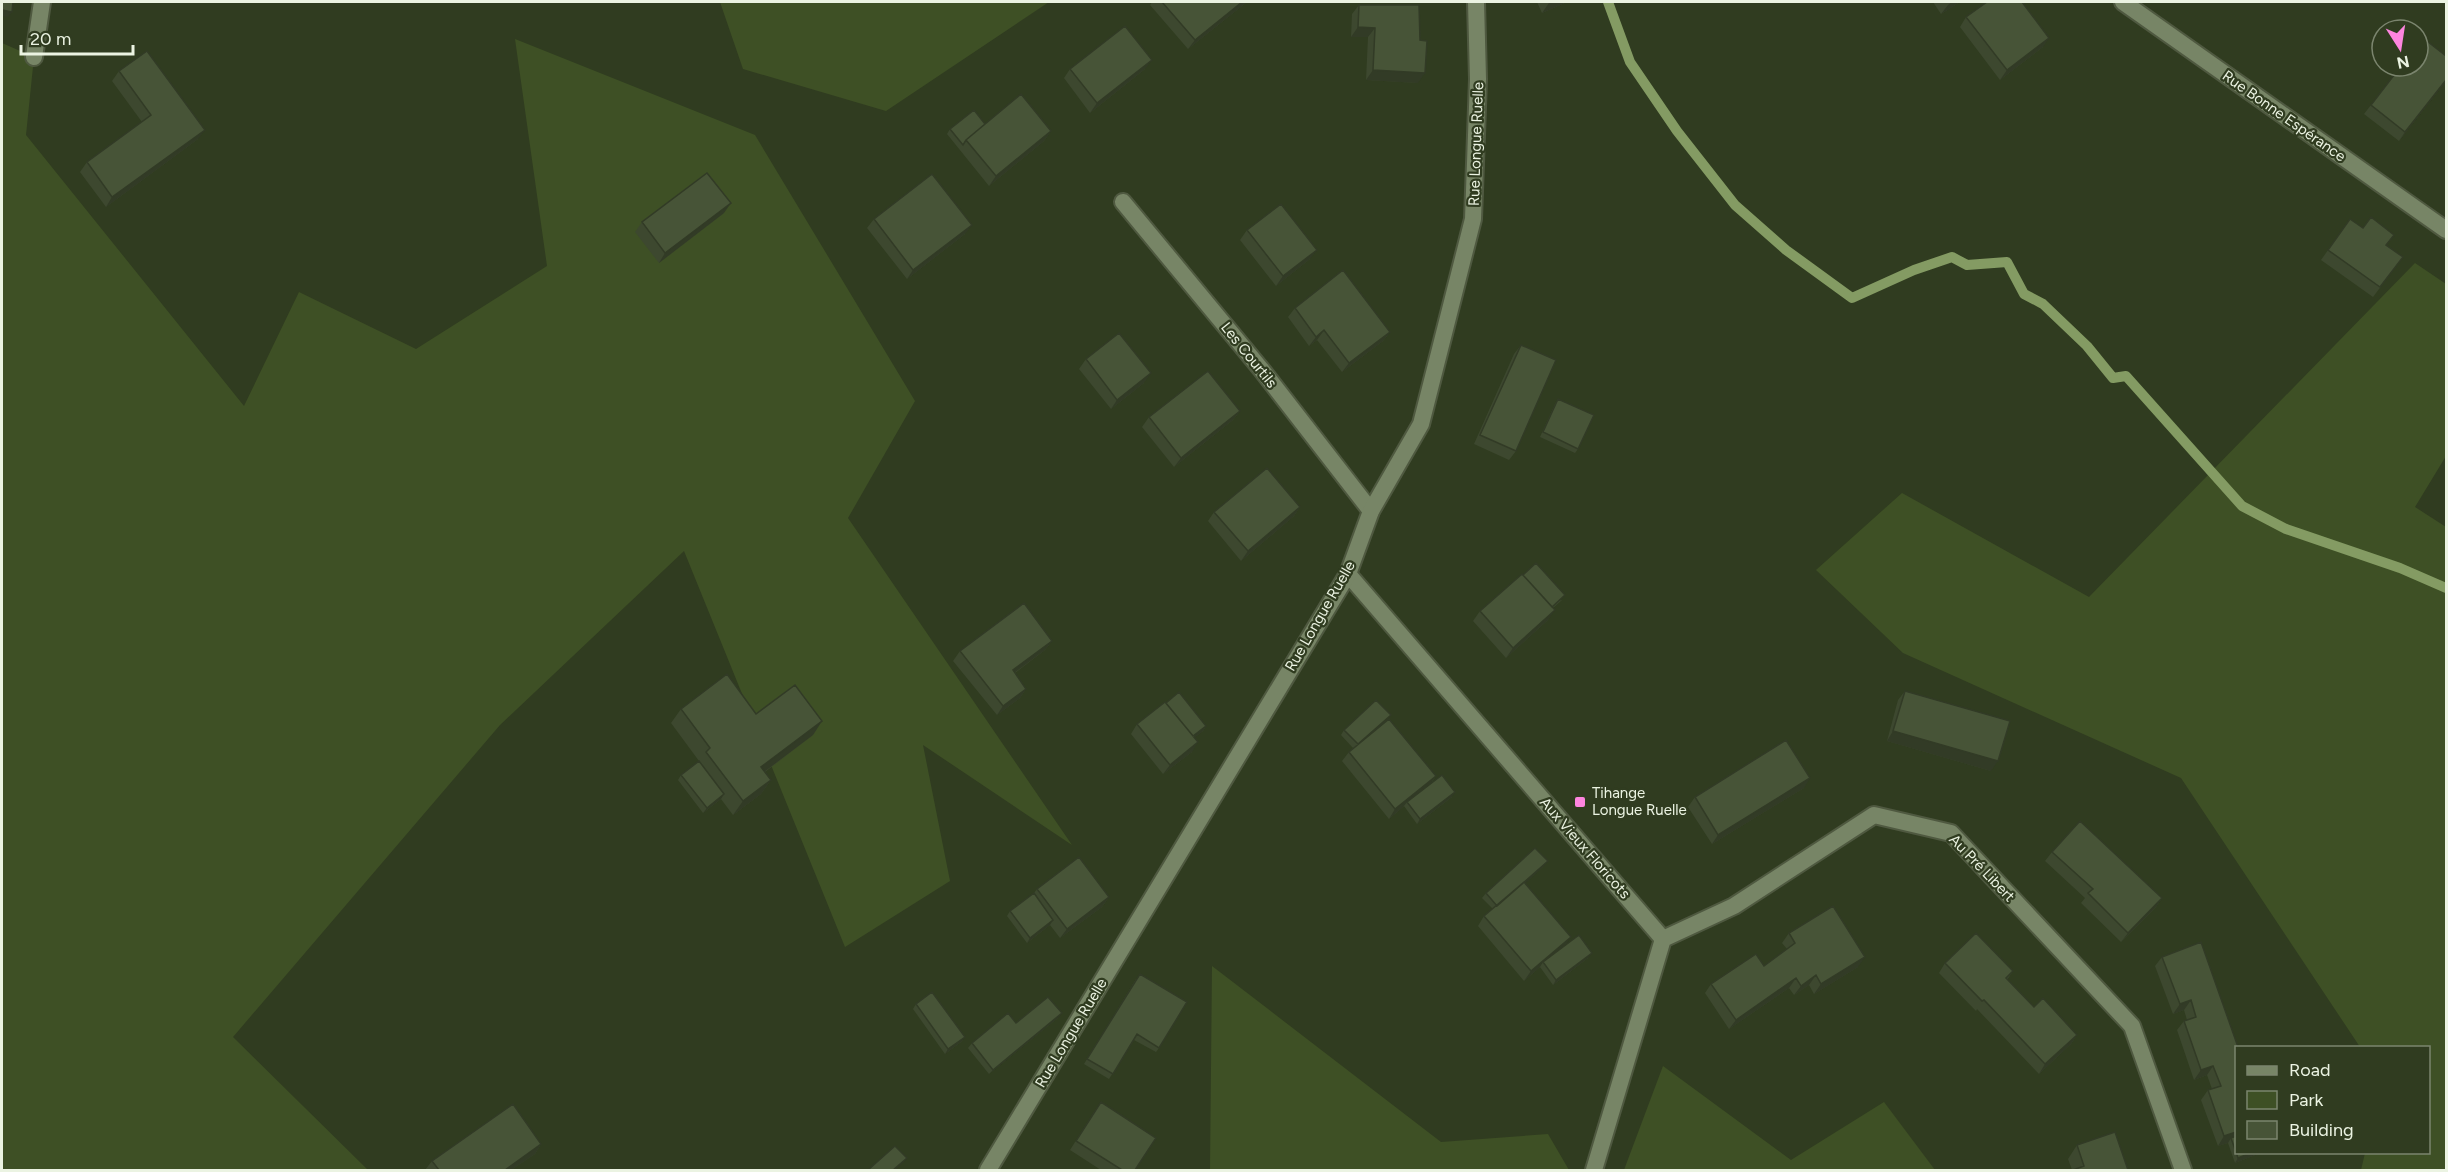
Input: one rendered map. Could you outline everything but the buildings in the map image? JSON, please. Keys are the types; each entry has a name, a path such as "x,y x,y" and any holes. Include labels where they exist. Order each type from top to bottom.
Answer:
{"street":[{"path":"34,57 42,2"},
{"name":"Rue Longue Ruelle","path":"988,1170 1348,574 1371,511 1421,424 1473,219 1479,79 1476,2"},
{"name":"Rue Bonne Espérance","path":"2123,2 2446,230"},
{"name":"Les Courtils","path":"1123,202 1261,369 1371,511"},
{"name":"Aux Vieux Floricots","path":"1348,574 1664,939"},
{"name":"Au Pré Libert","path":"1664,939 1734,906 1874,815 1951,833 2132,1026 2183,1170"},
{"path":"1594,1170 1664,939"}],"green space":[{"path":"720,2 1049,2 886,111 743,69"},
{"path":"515,39 755,135 915,401 848,518 1072,845 923,745 950,881 845,947 684,551 500,725 233,1037 368,1170 2,1170 2,43 34,57 26,135 244,406 299,292 416,349 547,266"},
{"path":"2415,263 2446,284 2446,456 2415,507 2446,527 2446,1170 2361,1170 2365,1154 2430,1154 2430,1046 2359,1046 2181,778 1903,653 1816,570 1902,493 2089,597"},
{"path":"1212,966 1441,1142 1548,1134 1569,1170 1210,1170"},
{"path":"1663,1066 1791,1160 1884,1102 1935,1170 1624,1170"}],"waterway":[{"path":"1608,2 1630,62 1677,131 1735,205 1786,250 1852,298 1914,270 1952,257 1967,265 2007,262 2024,294 2043,304 2087,346 2113,378 2126,376 2242,506 2286,529 2400,568 2446,588"}],"place":[{"name":"Tihange Longue Ruelle","path":"1580,802"}]}
